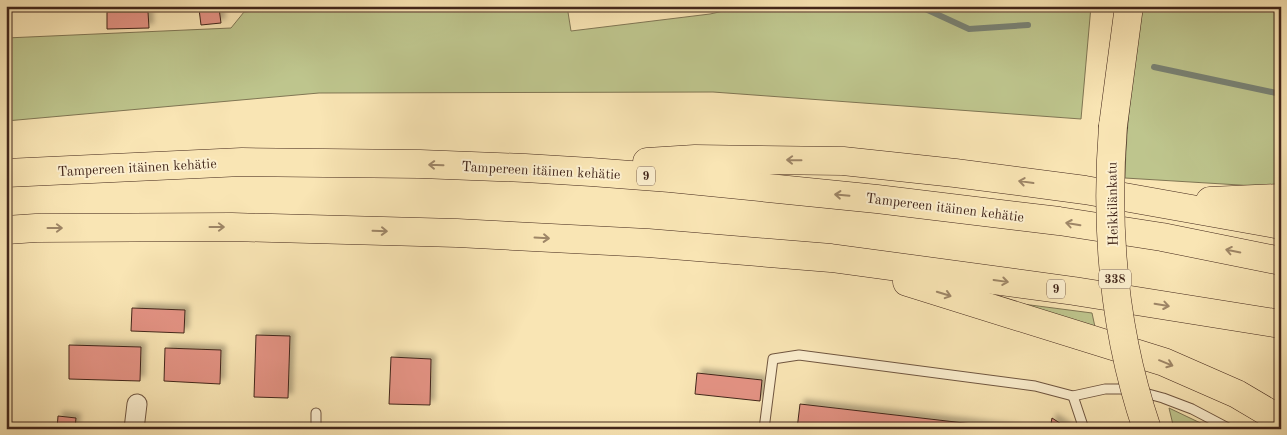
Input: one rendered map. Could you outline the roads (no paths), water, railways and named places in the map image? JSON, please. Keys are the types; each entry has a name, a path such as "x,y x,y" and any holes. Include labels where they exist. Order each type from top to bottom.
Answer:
{"main road":[{"name":"Heikkilänkatu","path":"1129,6 1113,126 1110,188 1112,246 1114,277 1127,356 1132,380 1147,429"},
{"path":"525,168 695,159 843,161 1085,190 1281,225"},
{"name":"Tampereen itäinen kehätie","path":"6,173 242,162 420,164 525,168 670,178 877,199 1058,221 1162,237 1281,260"},
{"path":"1161,203 1281,198"},
{"name":"9","path":"6,230 36,228 232,227 456,233 648,243 831,258 1074,291 1281,324"},
{"path":"831,258 1164,362 1237,394 1281,420"}],"street":[{"path":"134,429 137,404"}],"lane":[{"path":"764,429 773,359 799,356 1035,386 1073,396 1104,389 1124,388 1163,398 1192,409 1230,429"},
{"path":"1073,396 1084,429"},
{"path":"316,413 316,429"}],"waterway":[{"path":"919,6 969,29 1028,25"},
{"path":"1154,67 1281,94"}]}
